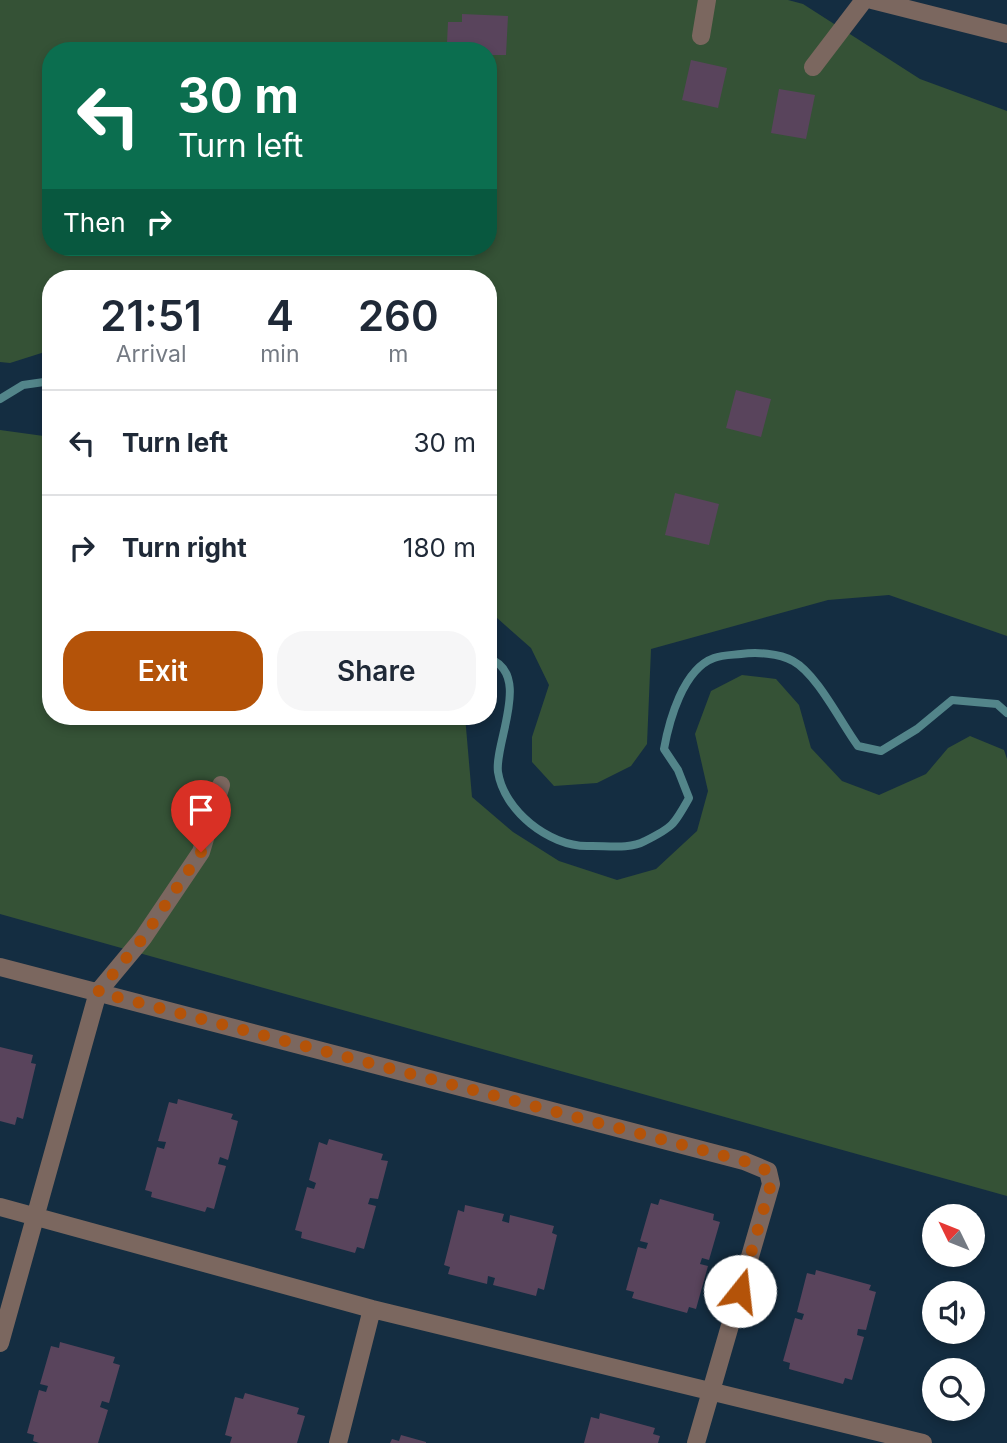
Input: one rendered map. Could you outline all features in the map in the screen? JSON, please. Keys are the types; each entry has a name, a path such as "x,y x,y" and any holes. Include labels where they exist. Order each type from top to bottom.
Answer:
{"street":[{"path":"701,36 707,0"},
{"path":"813,67 864,0"},
{"path":"872,0 1007,34"},
{"path":"0,1343 98,992 143,938 201,852 221,785"},
{"path":"0,967 744,1161 768,1171 771,1184 696,1443"},
{"path":"0,1207 372,1310 923,1443"},
{"path":"338,1443 372,1310"}],"green space":[{"path":"0,0 788,0 803,4 920,79 1007,111 1007,636 889,595 828,600 651,649 647,744 631,766 597,783 554,786 532,762 532,737 549,685 531,648 497,618 497,270 42,270 42,353 10,363 0,362"},
{"path":"0,430 42,436 42,725 466,725 472,797 513,832 559,861 617,880 656,869 697,831 708,791 695,734 711,691 742,675 776,679 799,705 811,748 842,781 879,795 926,774 948,748 970,736 1004,750 1007,759 1007,1196 0,914"}],"building":[{"path":"462,14 508,16 506,55 497,55 497,42 447,42 448,22 462,22"},
{"path":"691,60 727,68 718,108 682,100"},
{"path":"779,89 815,95 806,139 771,133"},
{"path":"736,390 771,399 761,437 726,428"},
{"path":"675,493 719,504 709,545 665,535"},
{"path":"0,1047 33,1055 31,1063 36,1064 23,1119 17,1117 15,1125 0,1121"},
{"path":"178,1099 233,1114 231,1119 238,1121 228,1160 220,1157 218,1164 226,1166 214,1209 207,1207 205,1212 151,1197 152,1192 145,1190 157,1147 164,1149 166,1142 158,1141 169,1102 177,1104"},
{"path":"329,1139 383,1154 381,1160 388,1161 378,1199 370,1198 368,1204 376,1206 364,1249 357,1247 355,1253 301,1238 302,1232 295,1230 307,1187 314,1189 316,1183 309,1180 319,1142 327,1145"},
{"path":"660,1199 714,1214 713,1220 720,1222 709,1260 702,1258 700,1264 708,1266 696,1309 689,1307 687,1313 632,1298 634,1292 626,1290 638,1247 646,1249 648,1243 640,1241 651,1203 658,1205"},
{"path":"465,1205 504,1214 502,1221 509,1223 510,1215 554,1226 552,1233 557,1235 544,1290 538,1288 536,1296 493,1285 495,1278 488,1276 487,1284 448,1274 450,1267 444,1265 458,1210 464,1212"},
{"path":"816,1270 871,1285 869,1290 876,1292 866,1330 858,1329 857,1335 864,1337 852,1380 845,1378 843,1384 789,1369 790,1363 783,1361 795,1318 802,1320 804,1314 797,1312 807,1273 815,1275"},
{"path":"60,1342 115,1357 113,1363 120,1365 109,1403 102,1401 100,1407 108,1410 98,1443 39,1443 33,1441 34,1435 27,1433 39,1390 46,1392 48,1386 40,1384 51,1346 59,1348"},
{"path":"245,1393 299,1408 297,1414 305,1416 297,1443 230,1443 232,1437 225,1435 235,1397 243,1399"},
{"path":"600,1413 655,1428 653,1434 660,1436 658,1443 584,1443 591,1417 599,1419"},
{"path":"401,1435 426,1443 390,1443 392,1439 399,1441"}],"waterway":[{"path":"0,399 23,385 42,382"},
{"path":"497,664 508,678 510,693 498,759 502,786 509,800 530,824 558,840 587,846 639,844 662,832 676,820 689,798 678,770 664,749 670,725 686,684 703,664 717,657 760,653 793,661 802,667 820,688 858,746 881,751 917,729 952,700 997,704 1007,713"}],"route":[{"path":"201,852 143,938 98,992 744,1161 768,1171 771,1184 740,1291"}]}
